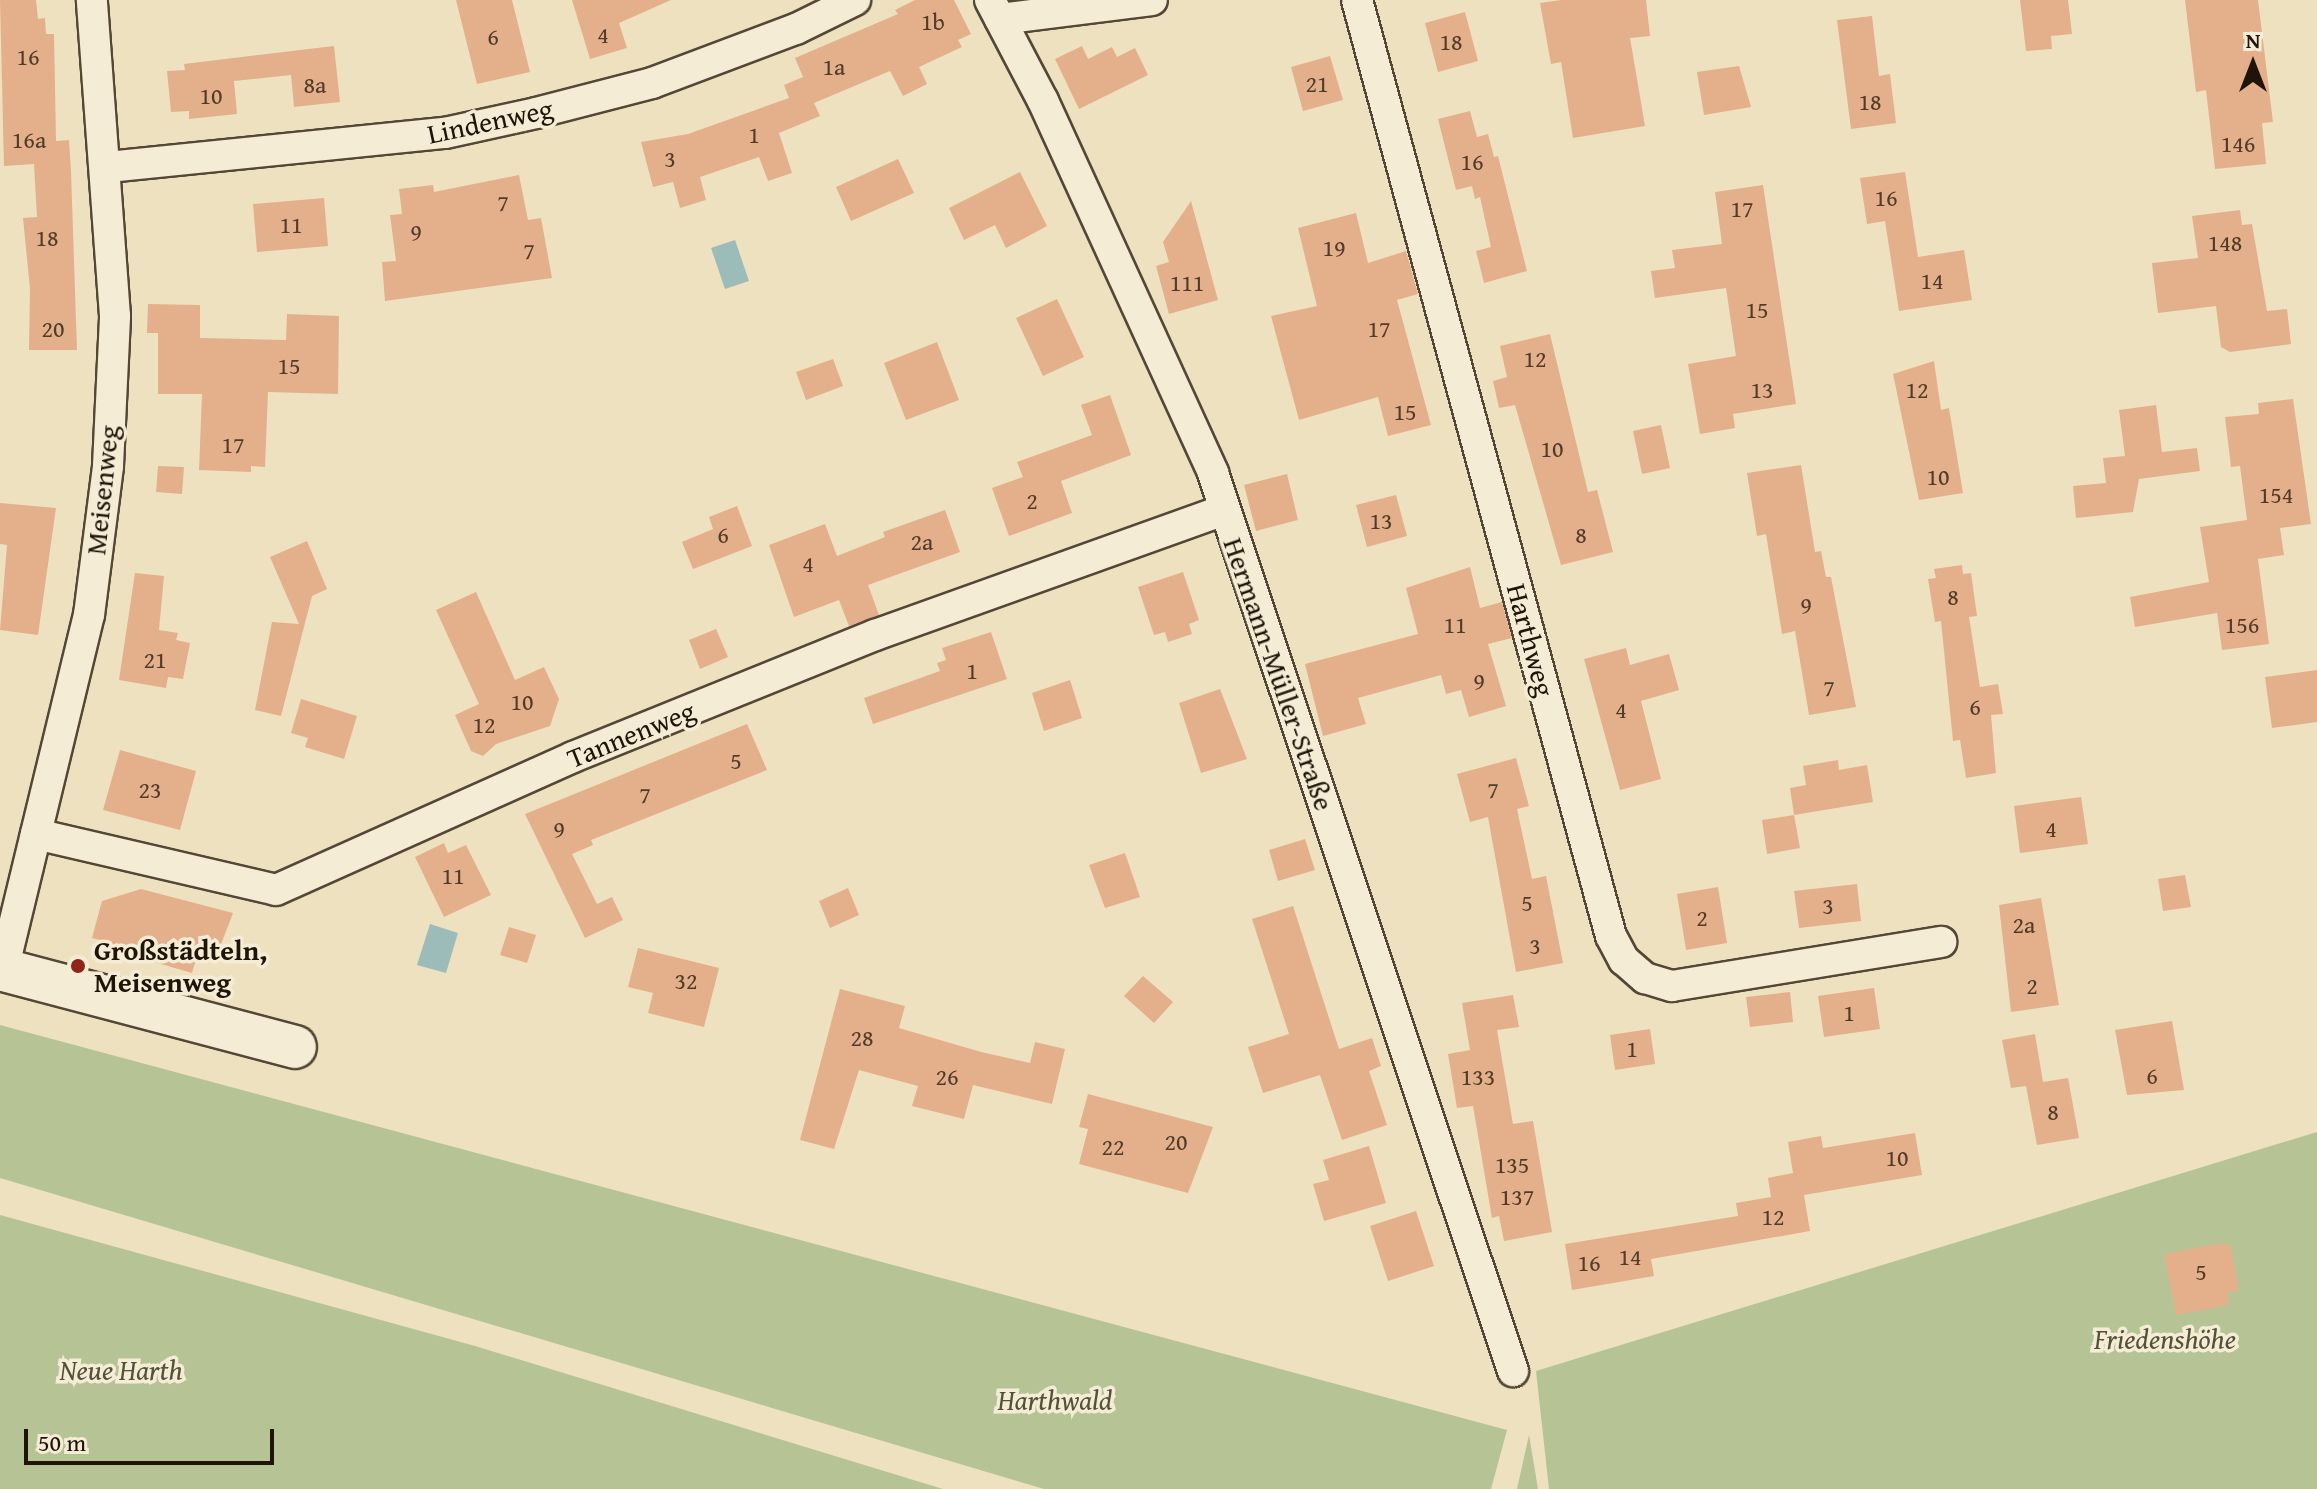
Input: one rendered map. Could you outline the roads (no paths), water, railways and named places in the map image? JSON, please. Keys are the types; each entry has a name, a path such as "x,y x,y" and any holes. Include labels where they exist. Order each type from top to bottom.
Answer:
{"main road":[{"path":"2,970 295,1047"}],"street":[{"name":"Meisenweg","path":"2,970 89,615 108,466 115,316 108,167 92,0"},
{"name":"Lindenweg","path":"108,167 445,133 536,113 652,83 796,29 855,0"},
{"path":"995,10 1152,0"},
{"name":"Harthweg","path":"1357,0 1611,936 1624,960 1645,978 1672,986 1941,942"},
{"name":"Hermann-Müller-Straße","path":"995,10 1213,473 1513,1371"},
{"name":"Tannenweg","path":"36,834 276,890 573,757 875,635 1224,510"}],"water":[{"path":"735,240 749,281 725,289 711,248"},
{"path":"430,924 458,933 446,973 417,965"}],"place":[{"name":"Großstädteln, Meisenweg","path":"78,966"}],"park label":[{"name":"Friedenshöhe","path":"2165,1339"},
{"name":"Neue Harth","path":"121,1370"},
{"name":"Harthwald","path":"1055,1400"}]}
